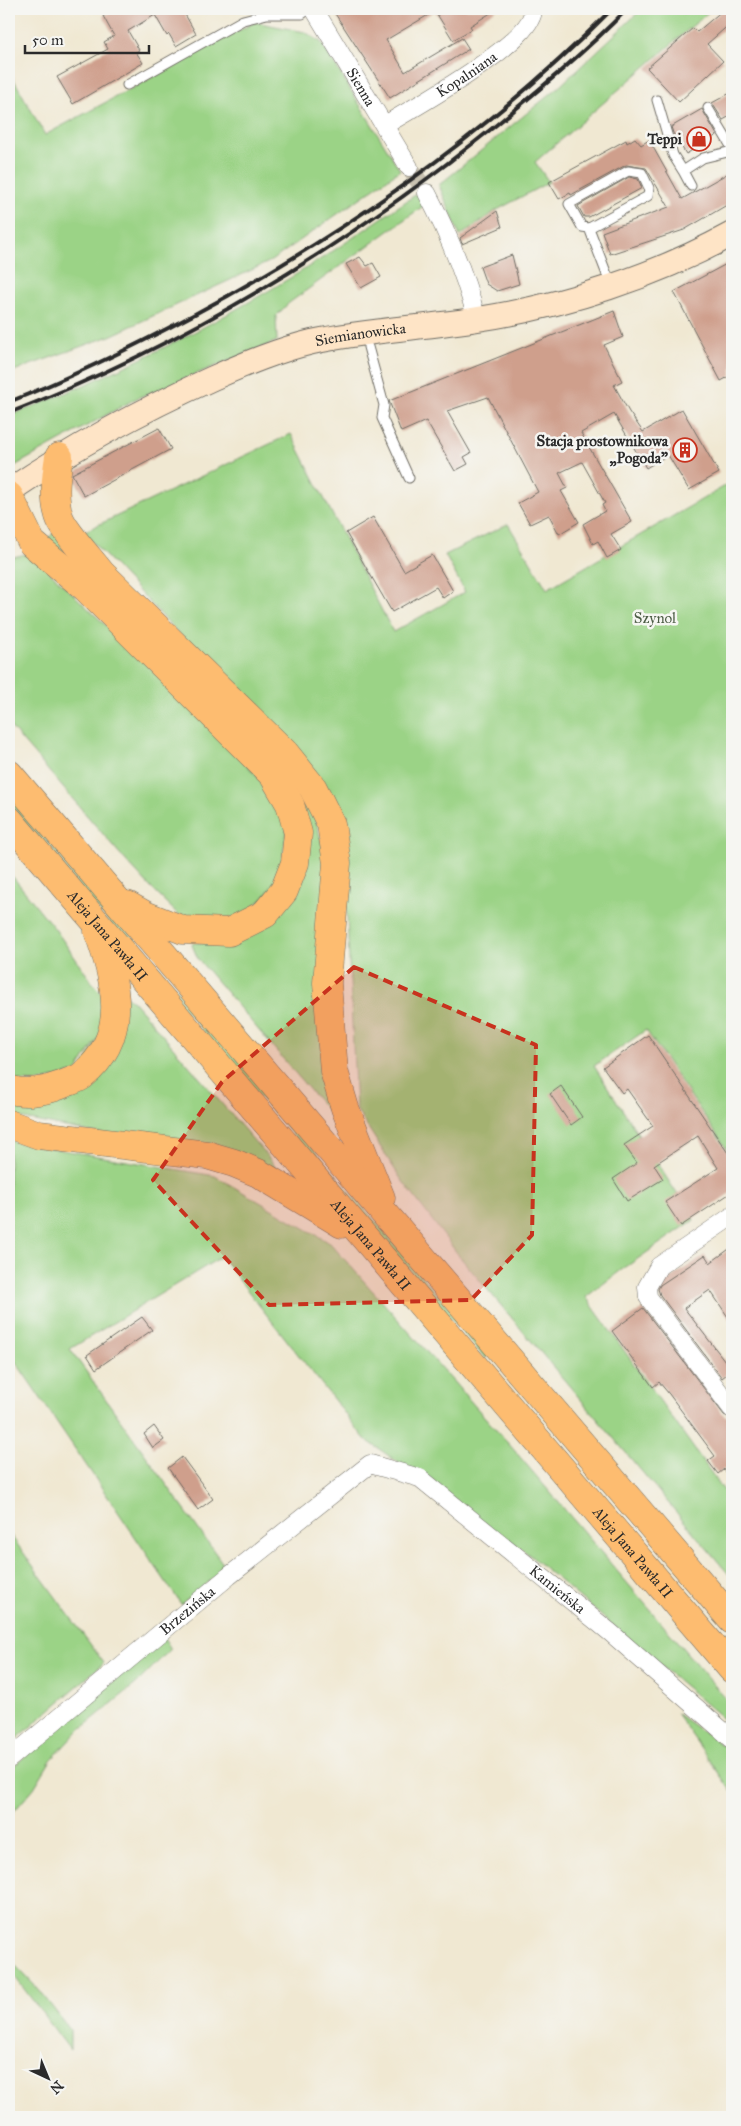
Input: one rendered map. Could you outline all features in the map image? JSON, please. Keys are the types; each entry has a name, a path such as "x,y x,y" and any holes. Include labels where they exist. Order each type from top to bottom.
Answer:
{"main road":[{"name":"Siemianowicka","path":"9,493 59,457 147,409 242,366 279,352 310,342 344,336 477,320 539,307 612,286 680,260 732,234"},
{"path":"59,457 55,486 59,517"},
{"path":"9,493 59,517 101,573 285,753 313,788 330,824 337,863 327,983 334,1071 345,1108 390,1220"},
{"path":"9,493 20,541 86,588 273,776 290,804 298,833 295,863 284,891 265,914 229,932 183,930 145,915 114,898"},
{"name":"Aleja Jana Pawła II","path":"9,774 732,1620"},
{"name":"Aleja Jana Pawła II","path":"9,820 732,1669"},
{"path":"9,1089 15,1091 48,1090 56,1087 81,1076 106,1049 116,1018 115,988 109,962 94,918"},
{"path":"9,1124 39,1134 207,1155 234,1163 258,1173 367,1240"}],"street":[{"name":"Sienna","path":"314,9 385,125 408,167"},
{"name":"Kopalniana","path":"385,125 490,60 525,29 533,15 533,9"},
{"path":"427,192 445,227 469,290 477,320"},
{"path":"732,1216 659,1266 647,1287 648,1297 732,1409"},
{"name":"Kamieńska","path":"370,1464 420,1478 611,1633 732,1739"},
{"name":"Brzezińska","path":"9,1759 222,1582 370,1464"}],"lane":[{"path":"127,85 243,20 267,14 302,14 309,9"},
{"path":"657,100 673,155 691,186"},
{"path":"683,171 703,158 732,149 708,108"},
{"path":"628,171 642,173 649,188 648,196 589,228 582,227 569,204 628,171"},
{"path":"589,228 612,286"},
{"path":"368,347 384,405 382,418 408,478"}],"highlighted area":[{"path":"354,967 536,1045 532,1235 471,1300 269,1305 153,1180 222,1082"}],"green space":[{"path":"642,9 712,9 535,162 549,182 497,210 460,236 439,185 560,86"},
{"path":"255,22 305,32 321,42 400,170 271,261 110,336 9,374 9,71 45,135"},
{"path":"418,193 426,204 289,303 276,316 277,341 137,398 9,469 9,416 115,371 252,301 319,260"},
{"name":"Szynol","path":"291,434 393,632 465,592 445,555 508,524 547,589 732,482 732,1157 646,1030 594,1066 694,1220 586,1297 732,1502 732,1578 460,1257 401,1179 356,1109 344,852 337,801 83,532"},
{"path":"56,531 283,765 315,816 324,852 337,1122 198,959 192,945 193,943 233,941 308,834 46,540"},
{"path":"30,553 250,763 288,824 278,884 241,918 187,923 127,862 9,725 9,558"},
{"path":"9,790 489,1355 485,1358 60,865 9,803"},
{"path":"9,872 55,929 94,985 108,999 109,1022 76,1072 39,1082 9,1081"},
{"path":"124,995 133,1001 276,1168 9,1116 9,1096 71,1088"},
{"path":"9,1141 215,1176 330,1243 514,1450 732,1706 732,1726 527,1553 365,1439 221,1257 70,1349 226,1568 181,1604 9,1352"},
{"path":"9,1533 104,1663 13,1742 9,1738"},
{"path":"164,1638 171,1649 137,1683 77,1732 51,1760 34,1788 9,1817 9,1770"},
{"path":"676,1713 732,1752 732,1792"},
{"path":"9,1942 13,1963 39,1990 70,2030 70,2050 9,1969"}],"building":[{"path":"117,9 182,9 196,34 176,46 169,34 167,36 155,15 128,31 139,50 136,52 143,63 73,104 57,77 108,49 104,42 114,36 103,16"},
{"path":"332,9 497,9 470,26 472,29 453,40 435,11 386,40 405,72 462,38 469,49 390,98"},
{"path":"724,9 728,9 732,14 732,22 707,44 723,61 679,102 647,68 693,28 697,32"},
{"path":"732,92 732,115 723,120 712,103"},
{"path":"702,109 717,135 686,154 671,127"},
{"path":"635,138 641,145 649,140 682,199 732,171 732,202 684,230 610,254 602,232 669,207 646,168 626,165 571,195 570,193 559,199 549,182 626,140 627,143"},
{"path":"629,177 638,179 642,188 589,217 584,217 578,206"},
{"path":"497,211 502,227 462,244 460,238"},
{"path":"512,255 519,284 497,291 486,284 480,267"},
{"path":"360,257 367,266 373,263 381,277 361,288 346,264"},
{"path":"732,261 732,375 721,381 674,292"},
{"path":"614,311 623,337 604,345 622,381 614,385 629,412 643,432 682,409 719,473 689,490 668,455 646,468 614,414 581,433 632,522 611,534 621,550 607,558 598,541 593,544 583,524 605,511 602,505 605,503 582,462 559,473 567,488 561,491 579,522 559,534 549,515 530,524 518,503 538,492 488,397 447,411 471,453 464,457 468,464 455,471 426,421 401,432 389,401"},
{"path":"159,428 171,449 84,496 72,474"},
{"path":"373,517 404,571 432,555 453,591 443,598 436,587 392,612 346,533"},
{"path":"648,1035 732,1159 732,1192 681,1226 665,1202 718,1168 698,1136 654,1165 663,1179 627,1201 613,1179 637,1163 624,1145 653,1126 627,1089 622,1093 603,1067"},
{"path":"561,1086 582,1117 571,1125 550,1094"},
{"path":"732,1247 732,1323 710,1290 684,1308 732,1370 722,1378 660,1295 658,1289 660,1285 705,1255 710,1263"},
{"path":"643,1308 724,1415 732,1419 732,1481 724,1469 718,1474 708,1461 715,1456 659,1382 653,1387 612,1331"},
{"path":"142,1317 152,1330 96,1369 87,1355"},
{"path":"154,1426 164,1440 153,1448 144,1434"},
{"path":"182,1457 213,1499 198,1510 168,1468"}],"tunnel":[{"path":"409,167 427,193"}],"railway":[{"path":"9,402 148,339 250,283 361,215 466,138 517,97 612,9"},
{"path":"9,413 74,386 138,356 263,288 323,251 382,211 495,126 579,55 627,9"}],"place":[{"name":"Teppi","path":"699,139"},
{"name":"Stacja prostownikowa „Pogoda”","path":"685,450"}]}
